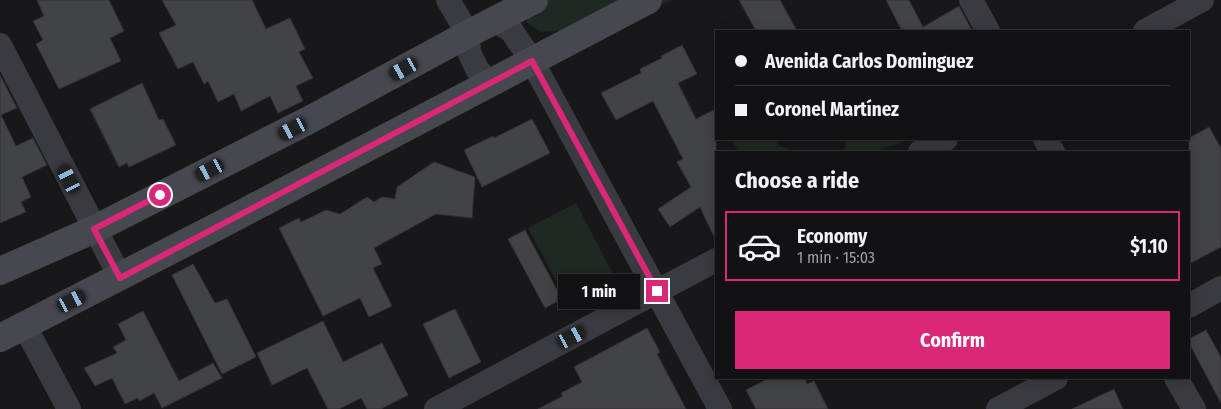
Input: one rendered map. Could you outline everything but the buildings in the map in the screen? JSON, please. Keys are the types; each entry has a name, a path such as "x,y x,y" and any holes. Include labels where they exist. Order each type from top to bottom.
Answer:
{"main road":[{"path":"0,271 94,229 309,120 534,0"},
{"path":"0,338 120,278 648,0"}],"street":[{"path":"448,0 468,34 469,52 477,69 490,84"},
{"path":"971,0 987,30"},
{"path":"1147,30 1202,0"},
{"path":"495,20 511,30 532,61 720,409"},
{"path":"0,45 120,278"},
{"path":"922,151 944,140"},
{"path":"1046,140 1052,151"},
{"path":"436,409 715,261"},
{"path":"1190,305 1221,288"},
{"path":"24,325 69,409"},
{"path":"998,409 1054,379"},
{"path":"1177,379 1194,409"}],"shaded area":[{"path":"542,0 674,0 560,31 541,32 526,22 531,10"},
{"path":"732,140 776,140 778,145 794,151 738,151"},
{"path":"844,140 904,140 899,144 880,151 845,151"},
{"path":"576,203 614,276 567,301 528,228"}],"route":[{"path":"160,195 94,229 120,278 532,61 657,291"}]}
